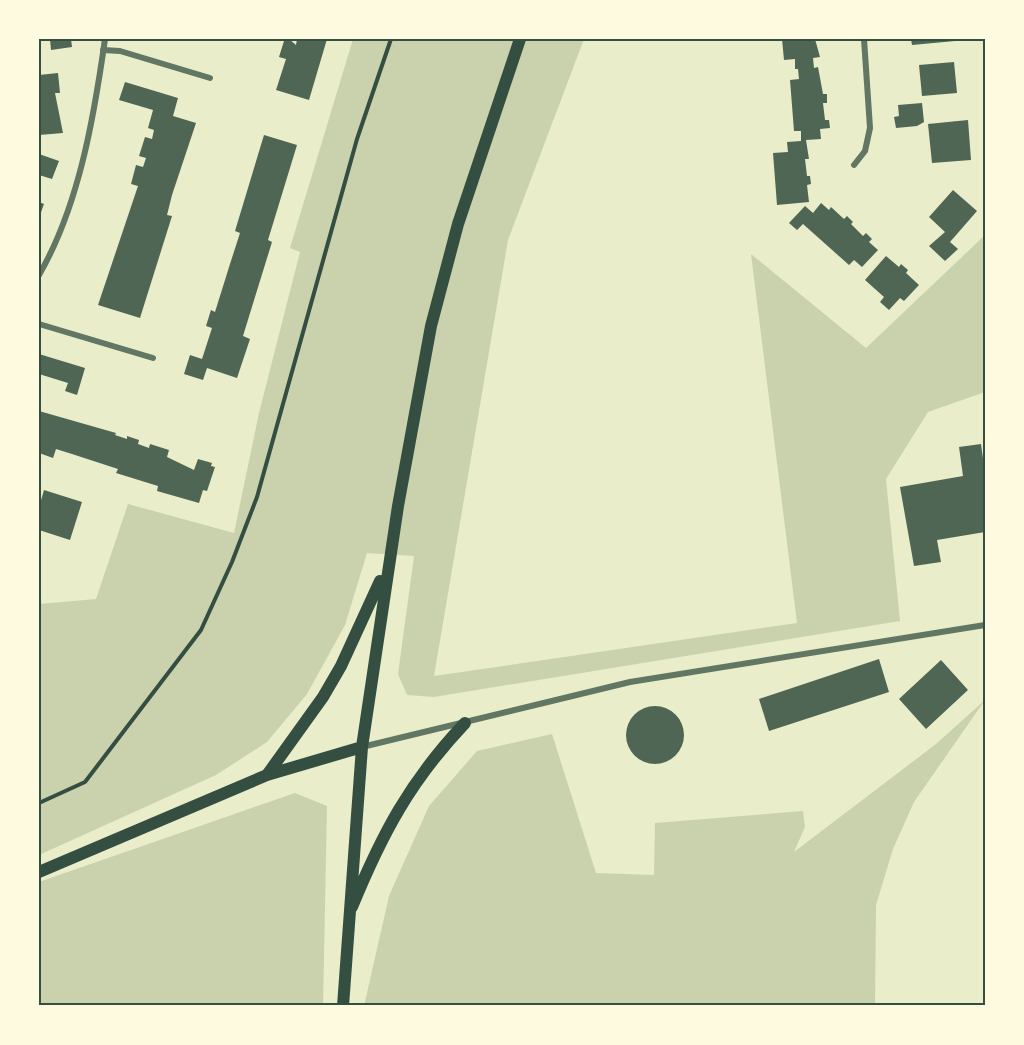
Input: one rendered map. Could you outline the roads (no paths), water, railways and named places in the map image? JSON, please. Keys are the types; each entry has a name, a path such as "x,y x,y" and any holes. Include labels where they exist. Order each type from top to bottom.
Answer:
{"main road":[{"path":"343,1006 362,747 386,569 431,327 458,224 520,39"},
{"path":"267,775 329,687 386,569"},
{"path":"348,916 383,835 408,791 465,723"},
{"path":"39,872 267,775 362,747"}],"street":[{"path":"39,275 68,218 79,178 105,39"},
{"path":"854,165 865,150 870,128 864,39"},
{"path":"103,50 120,51 210,78"},
{"path":"39,324 153,358"},
{"path":"362,747 630,682 985,625"}]}
